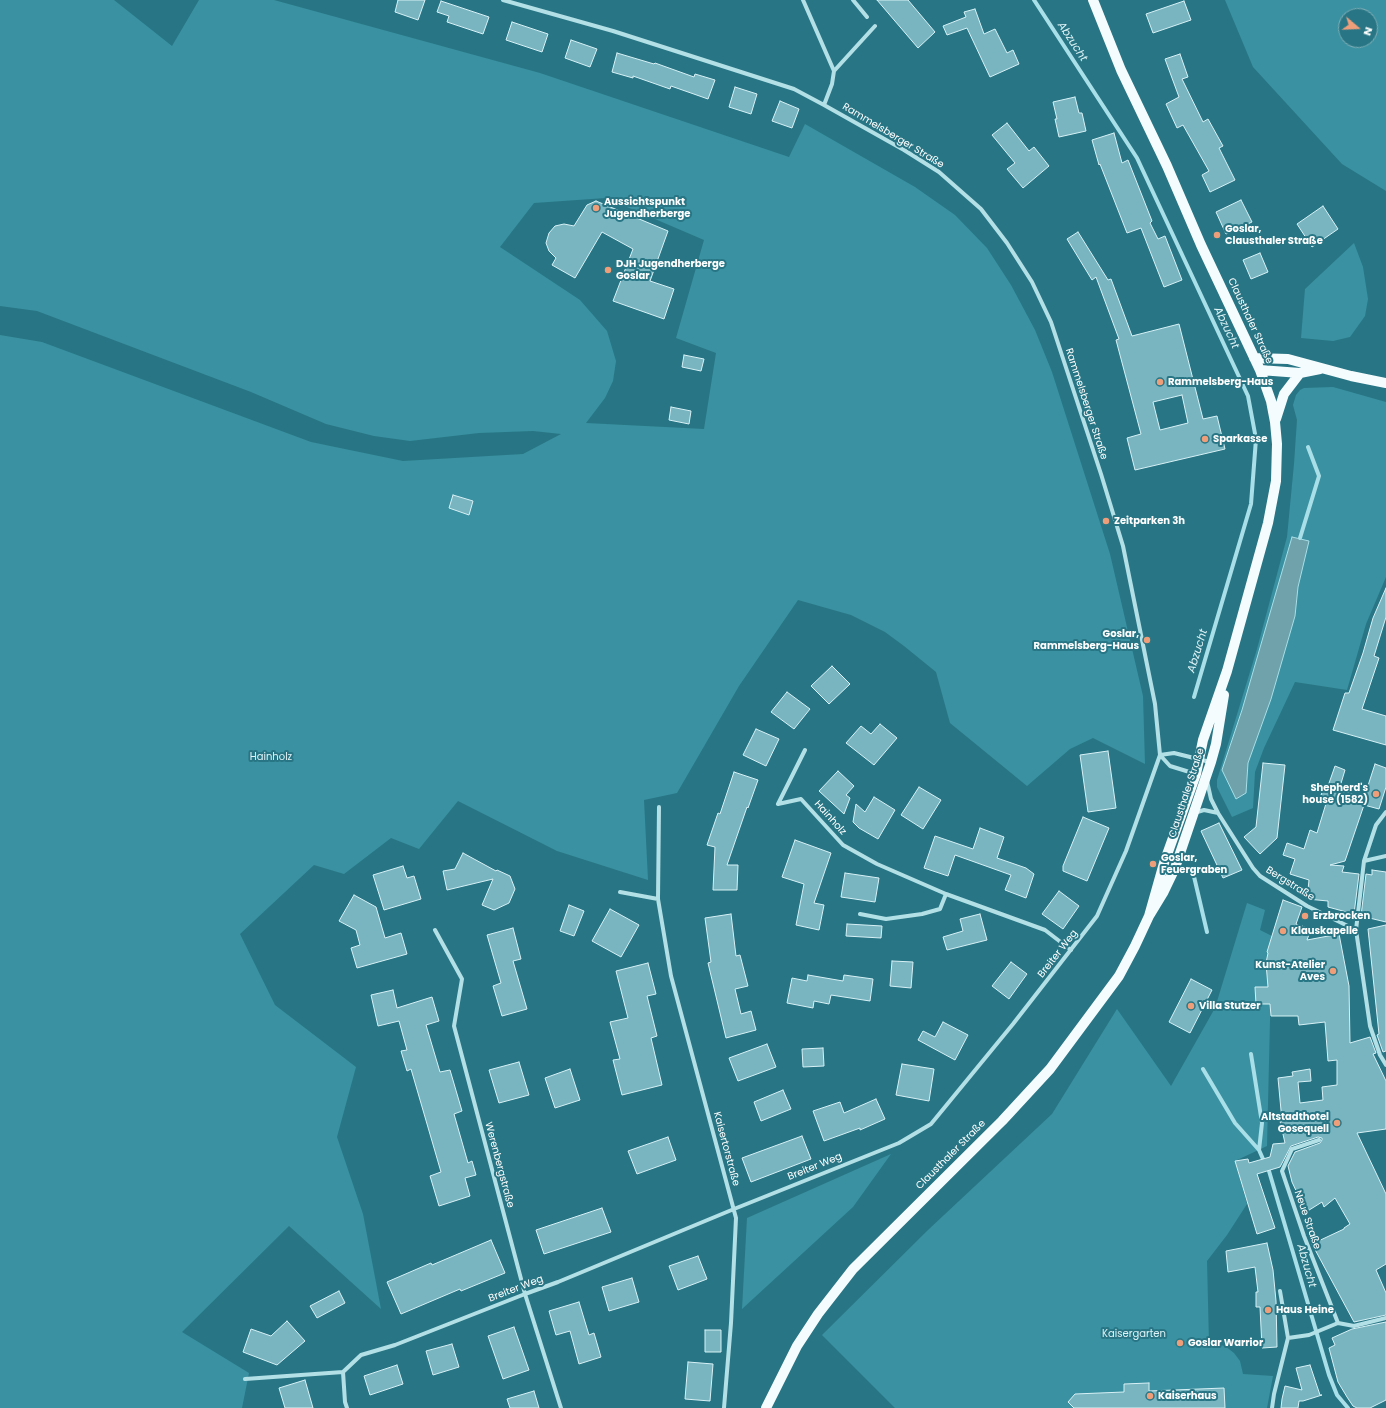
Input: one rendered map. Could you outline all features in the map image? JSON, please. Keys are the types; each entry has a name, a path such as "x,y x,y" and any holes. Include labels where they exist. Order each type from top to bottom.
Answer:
{"main road":[{"name":"Clausthaler Straße","path":"1093,0 1124,76 1167,166 1195,232 1260,370 1267,388 1275,422 1277,463 1273,502 1227,671 1203,740 1196,774 1164,863 1149,916"},
{"path":"1254,358 1288,359 1386,383"},
{"path":"1260,370 1300,373 1322,368"},
{"path":"1275,422 1284,394 1300,373"},
{"name":"Clausthaler Straße","path":"766,1408 797,1346 818,1314 853,1269 1002,1121 1050,1069 1119,976 1175,868 1216,744 1227,671"}],"street":[{"name":"Rammelsberger Straße","path":"502,0 613,31 794,89 824,104 939,172 981,209 1007,244 1032,282 1051,322 1123,546 1155,704 1160,755"},
{"path":"804,0 834,71 832,84 824,104"},
{"path":"853,0 867,17"},
{"path":"834,71 875,26"},
{"name":"Hainholz","path":"805,750 778,804 801,799 843,845 877,864 946,894 1045,930 1071,950"},
{"path":"1160,755 1174,753 1211,762"},
{"path":"1160,755 1170,766 1206,778"},
{"name":"Breiter Weg","path":"343,1372 361,1355 395,1345 558,1282 899,1143 931,1124 1013,1024 1097,916 1126,851 1160,755"},
{"name":"Bergstraße","path":"1206,778 1210,799 1253,868 1260,876 1307,906 1356,930"},
{"name":"Kaisertorstraße","path":"659,807 658,898 671,976 736,1218 732,1316 724,1408"},
{"path":"1194,813 1204,810 1218,813"},
{"path":"1386,812 1376,825 1364,861 1356,930 1370,1026 1380,1055 1386,1065"},
{"path":"1364,861 1386,856"},
{"path":"620,892 658,898"},
{"path":"860,914 886,919 922,914 940,909 946,894"},
{"name":"Werenbergstraße","path":"435,930 462,979 454,1026 525,1294 561,1408"},
{"name":"Neue Straße","path":"1319,1140 1292,1149 1282,1171 1305,1240 1338,1323"},
{"path":"1272,1408 1288,1338 1280,1291"},
{"path":"1288,1338 1309,1335 1338,1323 1354,1326 1386,1318"},
{"path":"245,1379 343,1372 344,1402 347,1408"}],"green space":[{"path":"0,0 114,0 172,46 199,0 274,0 540,73 789,157 805,124 915,187 955,215 987,248 1011,285 1035,330 1052,372 1110,554 1143,696 1145,764 1093,738 1070,749 1027,786 950,723 936,672 904,646 885,632 851,615 798,600 739,686 677,793 644,800 648,880 557,851 458,801 419,849 391,838 344,874 314,865 240,934 275,1005 356,1067 337,1137 363,1214 381,1309 289,1226 182,1332 249,1373 242,1408 0,1408 0,335 42,342 311,442 403,461 523,454 561,434 533,431 479,433 410,441 374,436 326,424 251,392 37,311 0,306","holes":["606,198 704,240 676,338 716,353 704,429 586,423 605,398 613,381 616,361 607,331 580,300 500,247 534,203"]},
{"path":"1225,0 1386,0 1386,191 1342,164 1253,67"},
{"path":"1354,243 1363,267 1368,299 1365,316 1350,337 1333,341 1301,338 1305,289"},
{"path":"1333,387 1386,402 1386,577 1366,624 1347,690 1295,682 1264,748 1255,772 1253,808 1232,817 1217,787 1217,780 1257,649 1287,537 1297,420 1293,405 1296,395 1304,388"},
{"name":"Kaisergarten","path":"1247,903 1265,910 1260,930 1272,936 1267,1146 1235,1161 1247,1204 1227,1235 1207,1261 1209,1343 1225,1346 1234,1353 1240,1361 1243,1374 1273,1376 1267,1408 895,1408 822,1335 928,1230 1052,1114 1117,1009 1171,1086 1215,1008"},
{"path":"891,1154 853,1207 742,1309 747,1218"}],"shaded area":[{"path":"1292,537 1309,541 1298,587 1295,616 1271,699 1248,763 1246,793 1236,799 1222,770 1242,710"}],"building":[{"path":"398,0 425,0 418,20 395,12"},
{"path":"877,0 908,0 935,32 918,48"},
{"path":"441,1 489,17 483,34 447,22 449,16 437,12"},
{"path":"1184,1 1191,20 1153,33 1146,14"},
{"path":"975,9 984,34 995,29 1007,53 1013,50 1019,64 990,77 967,28 947,35 943,26 966,17 964,12"},
{"path":"512,22 548,34 542,52 506,40"},
{"path":"571,40 597,49 590,67 565,58"},
{"path":"617,53 654,64 655,63 694,77 695,74 715,80 708,99 671,86 670,89 633,76 633,78 612,72"},
{"path":"1180,54 1188,77 1182,79 1203,122 1208,119 1223,146 1219,148 1235,180 1210,192 1202,175 1209,171 1183,125 1177,128 1166,104 1179,97 1165,59"},
{"path":"735,87 757,94 751,114 729,107"},
{"path":"1075,97 1079,113 1082,113 1086,131 1059,137 1053,102"},
{"path":"780,101 799,109 792,128 772,121"},
{"path":"1007,123 1029,151 1034,147 1049,166 1023,188 1007,169 1015,163 992,135"},
{"path":"1114,133 1122,163 1128,160 1152,221 1150,223 1158,239 1165,236 1182,280 1164,287 1141,228 1127,233 1100,164 1099,165 1092,140"},
{"path":"1241,200 1252,222 1226,234 1216,212"},
{"path":"596,201 668,231 650,281 674,289 664,319 613,301 633,249 602,232 575,278 552,265 556,258 549,251 546,243 549,233 555,226 564,224 574,226 587,205"},
{"path":"1323,206 1338,229 1312,247 1297,224"},
{"path":"1078,232 1108,280 1111,279 1132,336 1179,324 1203,419 1217,416 1225,449 1135,470 1127,438 1141,434 1116,340 1119,339 1096,277 1092,280 1067,239","holes":["1182,395 1188,423 1160,430 1153,402"]},
{"path":"1260,253 1268,272 1251,279 1243,260"},
{"path":"684,355 704,359 701,371 682,367"},
{"path":"671,407 691,411 689,424 669,420"},
{"path":"453,495 473,501 469,515 449,508"},
{"path":"1386,588 1386,617 1374,656 1379,658 1362,709 1386,716 1386,745 1333,730 1345,693 1349,693 1373,618"},
{"path":"832,666 850,684 829,704 811,686"},
{"path":"787,692 810,709 794,729 771,712"},
{"path":"880,724 897,738 874,765 846,743 861,726 871,734"},
{"path":"756,729 779,739 766,766 743,755"},
{"path":"1108,751 1116,808 1088,812 1080,755"},
{"path":"1263,763 1285,765 1277,838 1260,854 1244,837 1256,827"},
{"path":"1375,764 1386,768 1386,787 1379,809 1364,805 1345,861 1330,865 1344,866 1342,872 1359,874 1354,914 1328,907 1328,901 1307,899 1309,880 1290,874 1295,859 1283,855 1287,843 1304,849 1310,830 1317,833 1328,797 1321,795 1325,785 1328,786 1335,766 1345,770 1339,790 1364,798"},
{"path":"838,771 854,786 846,795 850,798 844,814 819,791"},
{"path":"734,772 758,780 727,865 738,865 737,890 713,890 715,847 707,845 718,813 720,814"},
{"path":"919,787 941,800 923,829 901,815"},
{"path":"874,797 895,810 878,839 859,828 853,822 856,804 865,812"},
{"path":"1083,817 1109,828 1087,881 1063,871 1063,866"},
{"path":"1219,823 1242,870 1223,878 1201,831"},
{"path":"980,828 1004,837 997,858 1026,868 1034,874 1026,898 1005,890 1011,875 955,855 948,876 924,868 935,836 973,849"},
{"path":"795,840 831,853 814,903 824,905 819,930 796,925 804,884 782,877"},
{"path":"463,853 496,871 497,870 510,876 515,889 509,903 494,910 482,905 493,879 447,890 443,871 455,869"},
{"path":"403,866 407,878 414,876 421,899 384,910 373,875"},
{"path":"1372,870 1386,872 1386,922 1361,916 1366,874 1372,875"},
{"path":"845,873 879,878 875,902 841,897"},
{"path":"1059,891 1079,906 1063,929 1042,914"},
{"path":"354,895 376,907 385,938 401,933 407,954 357,968 351,948 360,945 356,930 339,921"},
{"path":"1283,900 1302,907 1296,924 1311,929 1307,940 1339,934 1349,986 1350,1043 1370,1037 1376,1053 1373,1054 1386,1081 1386,1129 1357,1133 1386,1194 1386,1264 1376,1270 1386,1293 1386,1315 1354,1322 1312,1244 1344,1229 1350,1224 1335,1198 1324,1207 1322,1202 1306,1212 1292,1182 1288,1166 1295,1152 1320,1143 1322,1138 1318,1137 1291,1146 1280,1167 1257,1174 1275,1228 1257,1234 1235,1161 1248,1159 1249,1163 1270,1157 1273,1144 1285,1143 1280,1121 1282,1121 1278,1078 1293,1076 1292,1072 1310,1069 1311,1081 1298,1082 1300,1103 1323,1100 1322,1087 1337,1085 1337,1060 1328,1061 1325,1022 1299,1025 1298,1016 1271,1016 1270,1004 1256,1004 1255,987 1268,987 1266,963 1267,952"},
{"path":"569,905 584,911 574,936 560,931"},
{"path":"610,909 639,925 621,957 592,941"},
{"path":"731,914 736,956 740,955 748,986 735,989 741,1014 751,1011 756,1030 726,1038 708,963 711,962 705,918"},
{"path":"980,914 987,940 947,950 943,937 963,931 960,919"},
{"path":"847,924 882,926 881,938 846,936"},
{"path":"1386,925 1386,1051 1383,1052 1377,1035 1379,1034 1368,929"},
{"path":"513,928 521,959 513,961 527,1009 502,1016 493,986 501,983 487,935"},
{"path":"892,961 913,962 911,988 890,986"},
{"path":"1011,962 1027,974 1009,999 992,986"},
{"path":"648,963 656,994 647,996 657,1036 651,1038 662,1085 622,1095 613,1060 620,1059 610,1022 628,1018 616,971"},
{"path":"808,975 843,981 844,975 873,979 870,1001 831,995 829,1004 814,1001 813,1008 787,1003 792,978 807,981"},
{"name":"Villa Stutzer","path":"1191,979 1212,990 1190,1033 1169,1022"},
{"path":"393,990 397,1008 432,997 439,1021 426,1025 440,1072 450,1070 462,1111 454,1114 468,1163 472,1161 476,1175 465,1178 470,1196 439,1206 430,1176 441,1172 411,1069 407,1071 401,1051 407,1050 399,1021 378,1026 371,995"},
{"path":"943,1022 968,1035 955,1060 918,1040 923,1031 935,1037"},
{"path":"767,1044 776,1067 738,1081 729,1058"},
{"path":"823,1048 824,1066 803,1067 802,1049"},
{"path":"519,1062 529,1095 499,1103 489,1070"},
{"path":"902,1064 934,1069 929,1101 896,1095"},
{"path":"570,1069 580,1100 555,1108 545,1078"},
{"path":"783,1090 791,1109 761,1121 754,1102"},
{"path":"876,1099 885,1119 860,1130 860,1128 824,1141 813,1111 840,1102 844,1113"},
{"path":"802,1136 811,1159 751,1182 742,1158"},
{"path":"668,1137 676,1160 637,1174 628,1151"},
{"path":"602,1208 611,1232 544,1254 536,1230"},
{"path":"491,1240 505,1273 461,1291 460,1289 401,1314 387,1282"},
{"path":"1267,1243 1273,1270 1276,1301 1277,1347 1262,1348 1260,1307 1256,1307 1256,1292 1258,1292 1255,1267 1228,1272 1226,1251"},
{"path":"698,1256 707,1279 678,1290 669,1266"},
{"path":"632,1278 639,1302 609,1311 602,1287"},
{"path":"339,1291 345,1303 317,1318 310,1306"},
{"path":"579,1302 589,1335 594,1333 601,1357 579,1364 570,1331 556,1335 549,1311"},
{"path":"287,1321 305,1341 277,1365 243,1352 251,1329 271,1336"},
{"path":"1386,1322 1386,1400 1370,1408 1357,1408 1353,1406 1338,1382 1329,1348 1335,1345 1332,1338 1352,1329"},
{"path":"514,1327 529,1370 503,1379 488,1336"},
{"path":"705,1330 721,1330 721,1352 705,1352"},
{"path":"452,1344 459,1367 433,1375 426,1351"},
{"path":"688,1362 713,1364 710,1401 685,1399"},
{"path":"397,1365 403,1384 370,1395 364,1376"},
{"path":"1310,1365 1320,1395 1322,1395 1299,1401 1298,1408 1281,1408 1285,1386 1302,1390 1296,1368"},
{"path":"305,1380 313,1408 285,1408 279,1388"},
{"name":"Kaiserhaus","path":"1149,1383 1149,1391 1224,1388 1225,1408 1074,1408 1068,1402 1075,1394 1124,1392 1124,1384"},
{"path":"534,1391 539,1408 510,1408 507,1399"}],"waterway":[{"name":"Abzucht","path":"1034,0 1137,158 1248,396 1256,439 1251,504 1194,697"},
{"path":"1300,538 1319,476 1308,447"},
{"name":"Abzucht","path":"1192,868 1207,932"},
{"path":"1251,1054 1262,1123 1259,1150"},
{"name":"Abzucht","path":"1203,1069 1235,1123 1259,1150 1263,1159"},
{"name":"Abzucht","path":"1269,1171 1329,1375 1337,1395 1348,1408"}],"place":[{"name":"Aussichtspunkt Jugendherberge","path":"596,208"},
{"name":"Goslar, Clausthaler Straße","path":"1217,235"},
{"name":"DJH Jugendherberge Goslar","path":"608,270"},
{"name":"Rammelsberg-Haus","path":"1160,382"},
{"name":"Sparkasse","path":"1205,439"},
{"name":"Zeitparken 3h","path":"1106,521"},
{"name":"Goslar, Rammelsberg-Haus","path":"1147,640"},
{"name":"Shepherd's house (1582)","path":"1376,794"},
{"name":"Goslar, Feuergraben","path":"1153,864"},
{"name":"Erzbrocken","path":"1305,916"},
{"name":"Klauskapelle","path":"1283,931"},
{"name":"Kunst-Atelier Aves","path":"1333,971"},
{"name":"Villa Stutzer","path":"1191,1006"},
{"name":"Altstadthotel Gosequell","path":"1337,1123"},
{"name":"Haus Heine","path":"1268,1310"},
{"name":"Goslar Warrior","path":"1180,1343"},
{"name":"Kaiserhaus","path":"1150,1396"}]}
